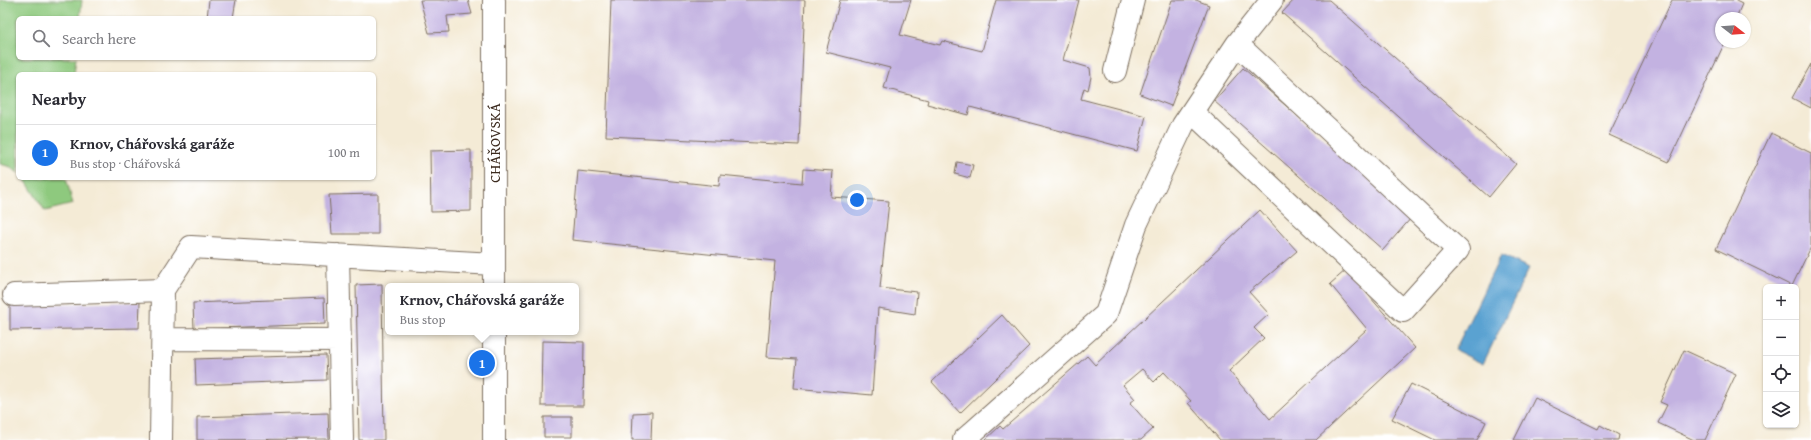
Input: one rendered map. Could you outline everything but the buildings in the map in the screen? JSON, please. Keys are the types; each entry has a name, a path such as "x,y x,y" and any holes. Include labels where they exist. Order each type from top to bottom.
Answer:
{"street":[{"name":"CHÁŘOVSKÁ","path":"494,0 494,283"},
{"path":"1115,71 1133,0"},
{"path":"964,440 1106,314 1136,225 1183,126 1237,44 1272,0"},
{"path":"1192,112 1402,310 1458,250 1237,44"},
{"path":"161,440 163,290 191,247 494,264"},
{"path":"338,255 342,440"},
{"path":"14,295 163,290"},
{"path":"494,335 494,440"},
{"path":"163,339 340,340"}],"green space":[{"path":"0,0 82,0 80,16 16,16 16,60 76,60 74,72 16,72 16,171 11,167 0,164"},
{"path":"25,180 67,180 73,204 45,211"}],"water":[{"path":"1501,255 1529,268 1483,364 1455,350"}],"place":[{"name":"Krnov, Chářovská garáže","path":"482,363"}]}
